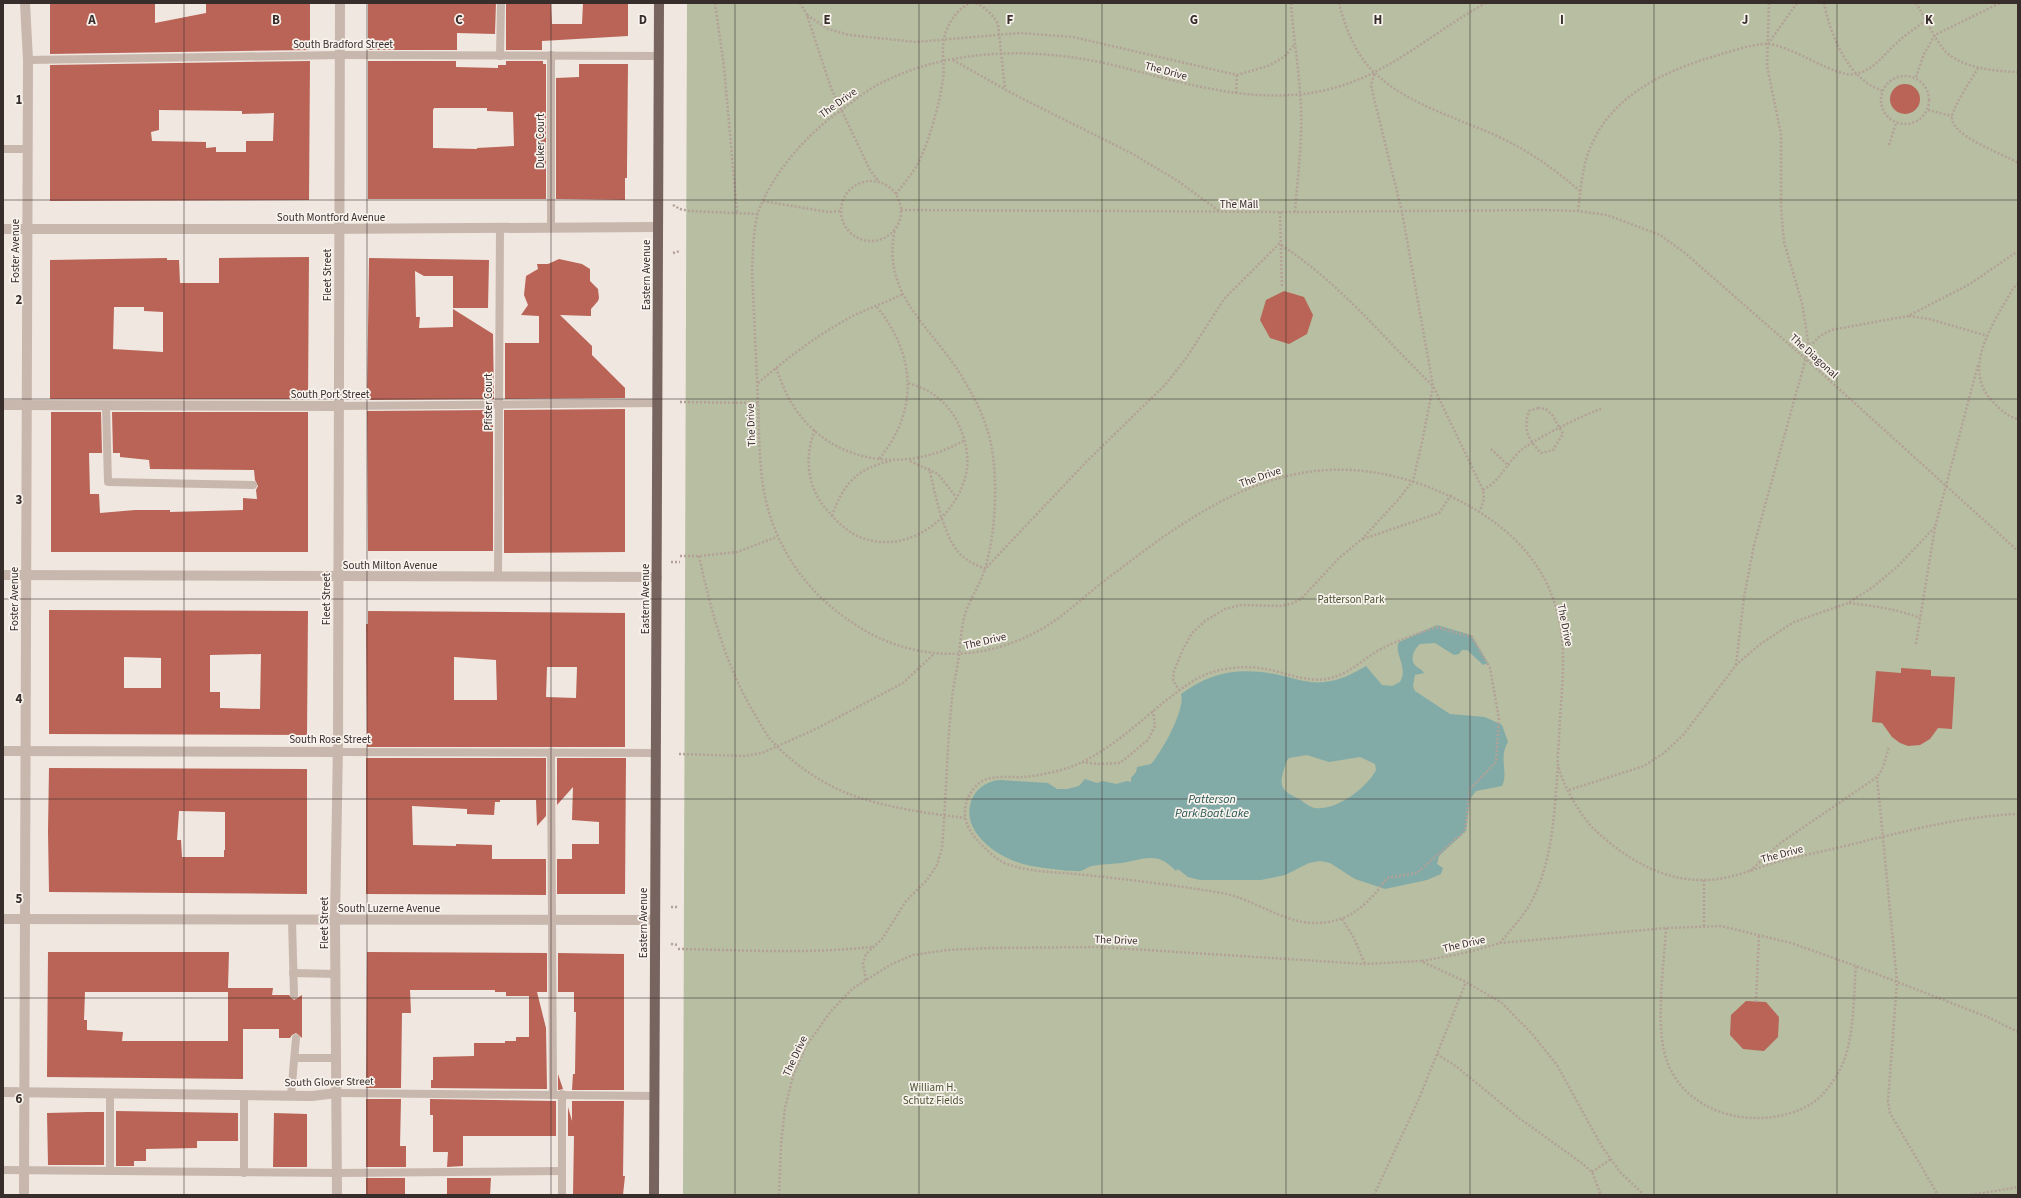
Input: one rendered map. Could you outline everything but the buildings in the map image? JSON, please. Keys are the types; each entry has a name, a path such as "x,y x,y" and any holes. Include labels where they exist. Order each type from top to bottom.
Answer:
{"main road":[{"name":"Eastern Avenue","path":"654,1195 659,3"}],"street":[{"name":"Foster Avenue","path":"24,1195 28,60 25,3"},
{"name":"Fleet Street","path":"337,1195 335,920 338,752 340,3"},
{"name":"South Montford Avenue","path":"3,228 339,229 551,226 658,227"},
{"name":"South Port Street","path":"3,405 106,407 338,406"},
{"name":"South Milton Avenue","path":"3,575 657,577"},
{"name":"South Rose Street","path":"3,751 338,752"},
{"name":"South Luzerne Avenue","path":"3,919 655,920"},
{"name":"South Glover Street","path":"3,1092 291,1096 312,1096 337,1093"}],"lane":[{"path":"500,56 501,3"},
{"name":"South Bradford Street","path":"28,60 340,55 659,56"},
{"name":"Duker Court","path":"551,56 551,226"},
{"path":"3,149 27,149"},
{"name":"Pfister Court","path":"498,577 500,227"},
{"name":"South Port Street","path":"338,406 658,403"},
{"path":"106,407 108,482 253,485"},
{"name":"South Rose Street","path":"338,752 656,753"},
{"path":"552,752 553,1094"},
{"path":"292,920 294,995"},
{"path":"293,972 336,974"},
{"path":"291,1096 296,1038"},
{"path":"295,1058 337,1058"},
{"name":"South Glover Street","path":"337,1093 655,1096"},
{"path":"110,1094 110,1172"},
{"path":"562,1094 562,1195"},
{"path":"244,1095 244,1173"},
{"path":"3,1170 244,1173 562,1171"}],"path":[{"path":"715,3 724,67 736,213"},
{"path":"800,3 807,16 830,88 842,110 852,135 866,163 879,182"},
{"path":"896,194 916,166 928,134 939,98 945,61 944,40 955,15 963,6 970,3"},
{"path":"976,3 984,6 998,24 1005,90"},
{"path":"1292,3 1294,45 1300,94 1301,135 1294,212"},
{"path":"1339,3 1343,19 1359,53 1375,73 1411,99 1498,136 1522,149 1549,165 1580,192"},
{"name":"The Drive","path":"1486,3 1430,40 1375,73 1346,85 1300,94 1270,95 1194,86 1082,58 1021,53 1001,54 945,61 910,71 879,84 824,123 788,162 768,189 758,214 754,238 752,270 761,472 767,506 777,537 793,565 818,596 846,619 876,637 911,649 934,653 959,655 986,651 1011,644 1038,632 1168,532 1203,510 1261,483 1296,474 1330,470 1369,472 1413,481 1451,495 1480,511 1503,528 1528,552 1543,577 1557,611 1562,642 1563,662 1558,764 1575,805 1590,826 1614,846 1647,868 1672,877 1704,880 1726,878 1778,862 1959,819 2018,814"},
{"path":"1736,665 1744,597 1754,545 1780,448 1807,360 1809,347 1802,303 1784,242 1781,208 1781,134 1767,66 1769,3"},
{"path":"1767,44 1797,3"},
{"path":"1824,3 1832,34 1857,74 1867,83 1882,91"},
{"path":"1916,3 1946,53 1960,62 1978,68 2018,72"},
{"path":"1916,77 1924,54 1935,35 2000,3"},
{"path":"807,16 828,29 849,35 916,42 999,34 1073,37 1237,75 1268,66 1284,57 1294,45"},
{"path":"1578,211 1584,164 1591,145 1606,118 1628,97 1658,77 1719,55 1767,44 1812,59 1840,73 1849,75 1857,74 1876,64 1899,40 1927,20"},
{"path":"953,60 1005,90 1131,153 1178,181 1219,211"},
{"path":"1978,68 1952,116 1953,123 1961,133 2018,163"},
{"path":"1375,73 1371,86 1402,212 1433,386 1483,490 1484,499 1480,511"},
{"path":"1236,92 1237,75"},
{"path":"1908,75 1916,77 1924,83 1928,91 1930,100 1928,110 1922,118 1914,123 1905,124 1896,122 1888,117 1883,110 1881,100 1882,91 1893,78 1908,75"},
{"path":"1928,110 1952,116"},
{"path":"1890,145 1896,122"},
{"path":"866,980 863,964 866,954 882,939 906,901 927,880 937,865 942,848 952,697 963,621 985,569 993,518 995,473 991,445 985,422 959,372 934,341 903,294 896,277 892,260 892,244 895,229 900,220 901,210 896,194 888,186 879,182 870,181 853,187 844,197 841,212 848,230 854,236 864,240 875,240 887,236 895,229"},
{"path":"763,201 828,212 841,212"},
{"path":"673,205 680,209 689,211 758,214"},
{"name":"The Mall","path":"901,210 1280,212 1578,211"},
{"name":"The Diagonal","path":"1578,211 1607,215 1660,235 1685,253 1807,360 2018,551"},
{"path":"1280,212 1279,244 1282,288"},
{"path":"1279,244 1296,254 1337,288 1433,386"},
{"path":"985,569 1087,461 1165,385 1187,357 1224,299 1279,244"},
{"path":"673,253 680,251"},
{"path":"1809,347 1820,336 1831,330 1908,316 1970,284 2018,251"},
{"path":"1916,644 1935,527 1978,366 1980,351 2012,290 2018,283"},
{"path":"757,383 821,335 850,318 903,294"},
{"path":"877,307 897,336 903,354 908,384 904,416 897,435 879,460"},
{"path":"1908,316 1929,319 1988,336"},
{"path":"1978,366 1980,382 1986,395 2012,418 2018,419"},
{"path":"776,368 794,407 814,430 841,448 858,455 879,460 910,460 942,452 965,440"},
{"path":"814,430 809,443 809,472 817,496 832,516 852,532 864,538 876,541 903,540 918,536 942,517 962,487 966,473 965,440 954,416 946,405 927,390 908,384"},
{"path":"1179,690 1173,680 1174,671 1192,633 1205,621 1225,609 1241,605 1280,606 1292,604 1301,600 1339,558 1362,539 1413,481 1433,386"},
{"path":"680,402 758,403"},
{"path":"1538,408 1546,409 1563,434 1553,450 1541,453 1532,443 1525,422 1529,411 1538,408"},
{"path":"1483,490 1499,479 1519,452 1532,443 1601,409"},
{"path":"1491,449 1509,466"},
{"path":"832,516 844,490 852,479 877,464 895,460"},
{"path":"910,460 929,468 938,474 946,482 956,497"},
{"path":"929,468 942,517 956,549 965,559 985,569"},
{"path":"1362,539 1439,513 1451,495"},
{"path":"1569,790 1644,766 1664,753 1684,734 1736,665 1759,645 1794,622 1848,603 1873,587 1898,566 1935,527"},
{"path":"680,556 699,556 738,552 777,537"},
{"path":"699,556 722,648 748,702 769,738 795,763 843,791 875,802 945,816 965,818"},
{"path":"670,562 680,562"},
{"path":"1848,603 1878,606 1903,611 1920,618"},
{"path":"1436,627 1472,637 1490,668 1499,719 1496,762 1470,789 1466,831 1417,873 1387,878 1365,904 1342,919 1326,923 1301,923 1288,920 1267,909 1227,894 1178,886 1032,870 1008,865 976,840 967,827 965,818 967,803 970,794 978,784 987,779 1042,774 1066,768 1081,762 1121,737 1179,690 1195,680 1216,671 1237,668 1264,668 1309,679 1325,679 1352,670 1383,648 1436,627"},
{"path":"679,754 745,756 762,753 816,730 903,684 934,653"},
{"path":"1081,762 1099,764 1120,763 1148,740 1155,726 1153,710"},
{"path":"1748,872 1779,844 1877,777 1882,770 1889,747"},
{"path":"1500,943 1525,912 1535,893 1546,860 1554,827 1558,764"},
{"path":"1877,777 1897,982 1888,1100 1890,1113 1938,1195"},
{"path":"1704,880 1704,926"},
{"path":"671,907 679,907"},
{"path":"1342,919 1354,938 1365,964"},
{"name":"The Drive","path":"779,1195 781,1144 785,1108 792,1076 806,1046 831,1011 852,989 890,965 913,956 947,950 1100,947 1218,953 1365,964 1422,961 1469,952 1500,943 1666,928 1721,926 1791,943 1856,966 1990,1018 2018,1032"},
{"path":"1666,928 1660,1014 1668,1064 1681,1086 1701,1104 1728,1115 1758,1119 1784,1116 1811,1104 1827,1090 1839,1072 1846,1056 1856,966"},
{"path":"1756,1002 1759,934"},
{"path":"671,944 678,945"},
{"path":"678,949 781,952 844,950 872,947"},
{"name":"The Drive","path":"1422,961 1466,982 1502,1003 1533,1035 1557,1065 1601,1145 1620,1172 1644,1195"},
{"path":"1374,1195 1415,1108 1466,982"},
{"path":"1437,1054 1457,1067 1519,1118 1592,1172 1601,1195"},
{"path":"1592,1172 1611,1159"},
{"path":"1971,1195 2018,1187"}],"green space":[{"name":"Patterson Park","path":"687,3 2018,3 2018,1195 683,1195"}],"water":[{"name":"Patterson Park Boat Lake","path":"1437,625 1471,635 1488,663 1483,665 1467,650 1462,650 1459,654 1454,655 1435,643 1420,644 1414,652 1413,661 1414,664 1424,673 1415,675 1413,686 1415,691 1450,714 1485,717 1502,725 1508,742 1504,754 1504,781 1502,786 1476,791 1470,799 1466,831 1439,856 1437,864 1443,868 1441,874 1427,880 1385,889 1355,879 1330,863 1320,861 1309,863 1285,875 1261,880 1200,880 1188,877 1178,869 1176,871 1163,861 1154,858 1096,865 1081,871 1043,868 1012,860 991,848 982,840 970,820 969,809 975,793 981,787 1000,780 1048,783 1057,789 1067,789 1079,786 1085,779 1097,783 1103,781 1116,784 1127,781 1131,782 1131,778 1136,772 1137,767 1151,764 1161,751 1180,710 1182,701 1181,694 1204,680 1227,673 1252,671 1307,681 1324,682 1340,679 1366,666 1382,685 1392,686 1400,682 1403,671 1398,651 1399,642","holes":["1307,755 1329,762 1360,757 1375,764 1376,770 1366,784 1350,797 1332,806 1323,808 1311,807 1289,794 1283,788 1282,775 1289,758"]}],"park label":[{"name":"William H. Schutz Fields","path":"933,1093"}]}
